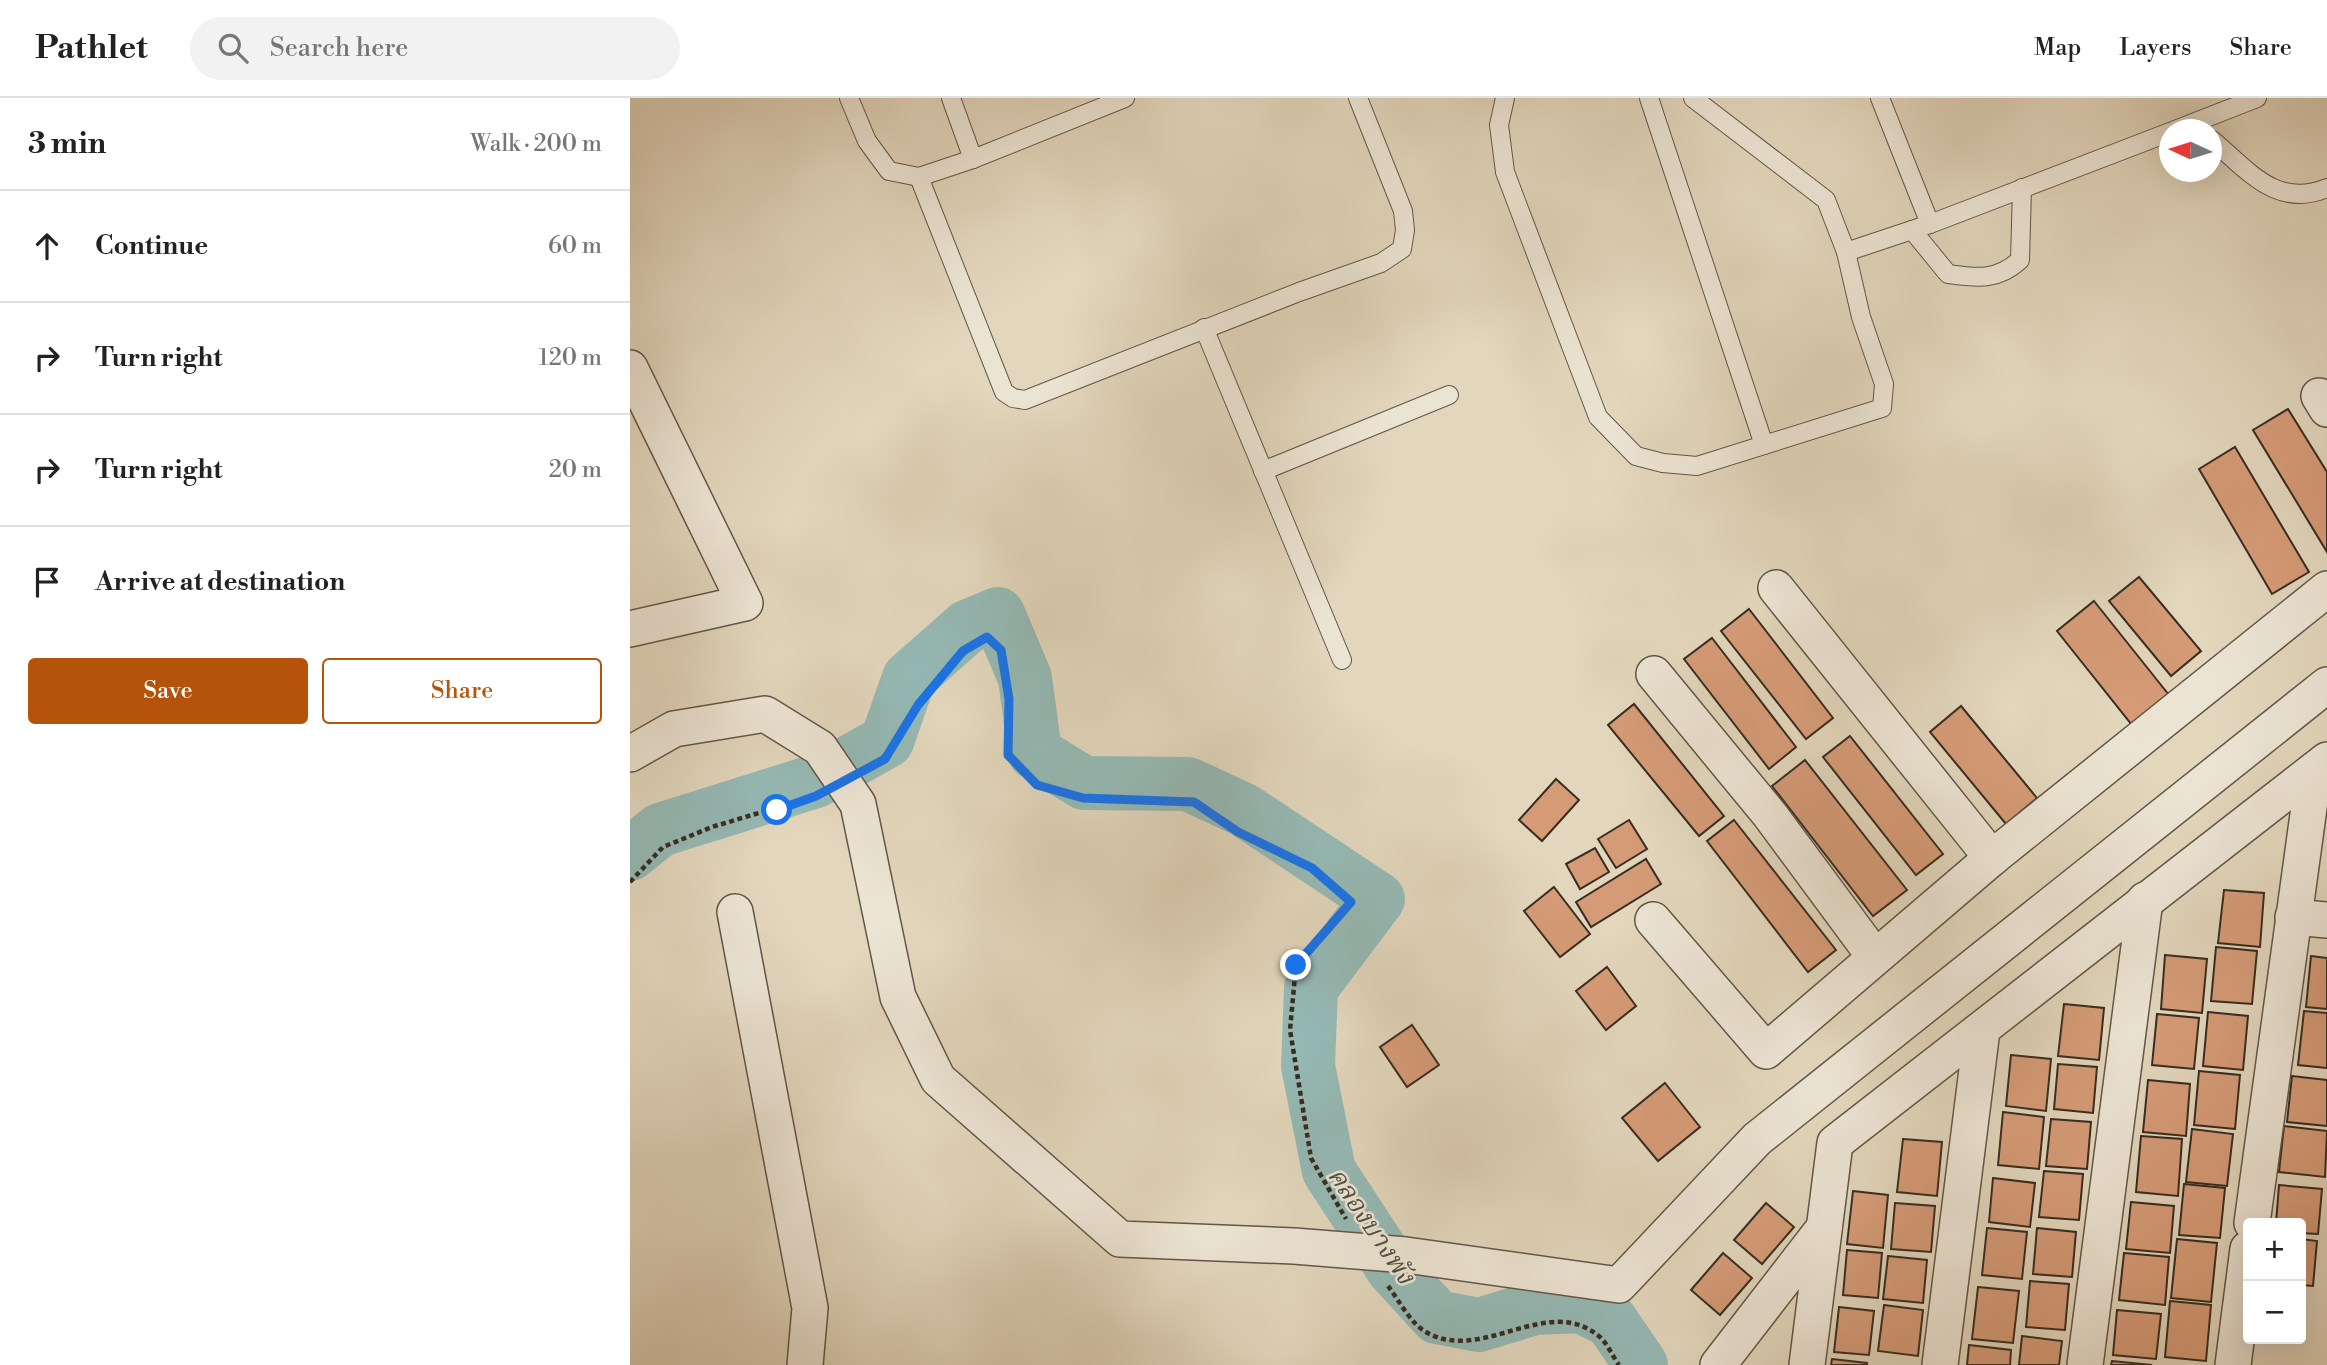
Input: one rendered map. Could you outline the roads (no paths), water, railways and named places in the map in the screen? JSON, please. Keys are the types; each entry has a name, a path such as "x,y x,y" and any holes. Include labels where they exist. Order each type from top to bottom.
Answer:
{"street":[{"path":"630,368 746,603 630,629"},
{"path":"1776,588 1992,858"},
{"path":"1653,920 1766,1051 1992,858 2327,589"},
{"path":"1654,674 1770,815 1875,957"},
{"path":"630,754 674,729 765,714 820,748 858,804 898,998 938,1079 1120,1239 1381,1253 1619,1285 1758,1139 2327,685"},
{"path":"1807,1365 1835,1143 2321,765"},
{"path":"2253,1218 2293,917 2321,765"},
{"path":"2085,1365 2145,901"},
{"path":"735,912 810,1308 805,1365"},
{"path":"2293,917 2327,920"},
{"path":"1940,1365 1982,1030"},
{"path":"1718,1365 1824,1228"},
{"path":"2233,1365 2244,1281"}],"lane":[{"path":"849,98 867,141 889,171 919,177 974,159 1125,98"},
{"path":"951,98 974,159"},
{"path":"919,177 1004,391 1013,398 1025,400 1204,328 1381,263 1402,249 1405,230 1403,211 1358,98"},
{"path":"1505,98 1499,125 1505,172 1598,417 1636,456 1662,463 1697,466 1882,408 1884,384 1861,317 1846,252 1826,200 1693,98"},
{"path":"1649,98 1763,445"},
{"path":"1880,98 1930,224"},
{"path":"2209,119 2257,98"},
{"path":"1846,252 1930,224 2159,136"},
{"path":"2222,149 2274,191 2309,195 2327,188"},
{"path":"1912,230 1948,274 1986,279 2009,270 2020,260 2022,188"},
{"path":"1204,328 1342,660"},
{"path":"1263,471 1449,395"}],"waterway":[{"name":"คลองบางพัง","path":"630,854 660,830 816,781 887,741 909,678 967,627 998,614 1025,678 1035,753 1084,783 1188,784 1244,810 1378,899 1311,988 1308,1066 1329,1171 1393,1269 1437,1317 1479,1325 1535,1308 1581,1306 1611,1321 1641,1365"}]}
